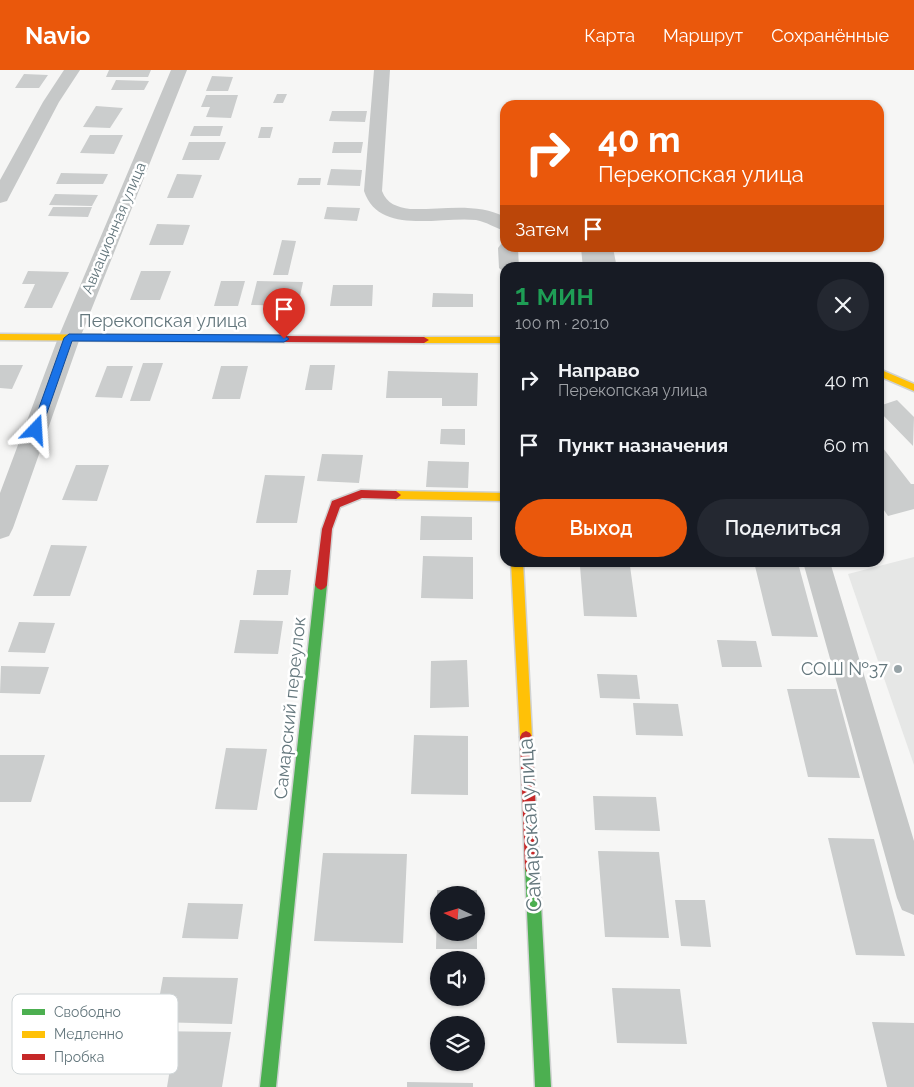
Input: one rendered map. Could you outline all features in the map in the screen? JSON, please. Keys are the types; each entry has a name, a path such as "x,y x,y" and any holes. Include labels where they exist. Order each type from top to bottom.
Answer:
{"street":[{"path":"0,198 51,102 72,70"},
{"name":"Авиационная улица","path":"0,528 5,504 69,338 179,70"},
{"path":"382,70 373,191 376,200 383,207 406,214 481,215 496,218 500,221"},
{"name":"Перекопская улица","path":"0,337 500,340"},
{"path":"884,373 914,388"},
{"name":"Самарский переулок","path":"268,1087 327,529 336,504 361,494 500,497"},
{"name":"Самарская улица","path":"517,567 543,1087"},
{"path":"817,567 914,898"}],"shaded area":[{"name":"СОШ №37","path":"914,557 914,765 848,574 875,567 884,567 884,565"}],"building":[{"path":"109,70 151,70 148,77 106,77"},
{"path":"24,74 48,75 39,88 15,88"},
{"path":"212,76 233,77 228,91 206,91"},
{"path":"116,80 149,81 144,90 111,90"},
{"path":"277,94 287,94 283,103 273,103"},
{"path":"206,95 238,95 231,118 206,117 210,107 201,107"},
{"path":"96,106 123,108 110,128 83,127"},
{"path":"332,111 367,111 365,122 329,121"},
{"path":"194,126 223,126 220,136 190,136"},
{"path":"261,127 273,127 270,138 258,138"},
{"path":"90,135 123,135 114,154 80,153"},
{"path":"189,142 226,142 219,160 182,160"},
{"path":"334,142 363,142 361,153 332,153"},
{"path":"331,169 362,170 360,186 327,185"},
{"path":"61,173 108,174 103,184 56,184"},
{"path":"177,174 202,175 193,198 167,198"},
{"path":"299,178 321,178 320,185 297,185"},
{"path":"55,194 98,195 92,206 49,205"},
{"path":"53,207 92,207 88,217 48,216"},
{"path":"327,207 360,208 357,221 324,219"},
{"path":"157,224 190,225 183,245 149,245"},
{"path":"282,240 296,241 288,275 273,275"},
{"path":"581,252 614,252 616,262 582,262"},
{"path":"28,271 69,272 52,308 24,308 35,284 22,284"},
{"path":"141,271 171,271 160,300 130,300"},
{"path":"221,281 245,281 238,306 214,306"},
{"path":"257,281 303,282 298,306 251,305"},
{"path":"333,285 373,285 372,306 330,306"},
{"path":"433,293 473,294 473,307 432,307"},
{"path":"143,363 163,363 150,401 130,401"},
{"path":"0,365 23,365 12,389 0,388"},
{"path":"310,365 335,365 332,390 305,390"},
{"path":"107,366 133,366 122,398 95,397"},
{"path":"221,366 248,366 240,399 212,399"},
{"path":"388,371 478,373 477,406 442,406 442,398 386,398"},
{"path":"897,400 914,417 913,446 884,416 884,404"},
{"path":"441,429 465,429 465,445 440,444"},
{"path":"884,449 911,484 914,484 914,509 888,516 884,510"},
{"path":"322,454 363,455 359,483 317,481"},
{"path":"428,461 469,462 468,488 426,487"},
{"path":"76,465 109,465 97,501 62,500"},
{"path":"265,475 305,476 297,523 256,523"},
{"path":"421,516 472,517 472,540 420,540"},
{"path":"51,545 87,546 70,596 33,596"},
{"path":"423,556 473,557 473,599 421,598"},
{"path":"580,567 630,567 637,617 584,616"},
{"path":"755,567 799,567 818,637 772,636"},
{"path":"257,570 291,570 288,595 253,595"},
{"path":"240,620 283,621 278,654 234,653"},
{"path":"19,622 55,623 45,653 8,652"},
{"path":"717,640 756,641 762,667 722,667"},
{"path":"467,660 469,707 430,708 431,661"},
{"path":"1,666 49,667 40,694 0,693"},
{"path":"597,674 637,675 640,699 600,698"},
{"path":"787,689 836,689 860,778 808,777"},
{"path":"633,703 678,704 683,736 636,735"},
{"path":"414,735 468,736 468,795 411,794"},
{"path":"226,748 267,749 257,810 215,809"},
{"path":"0,755 45,755 31,802 0,802"},
{"path":"593,796 656,797 660,831 595,830"},
{"path":"828,838 874,839 905,956 856,955"},
{"path":"598,851 659,852 669,938 605,937"},
{"path":"323,853 407,854 403,943 314,941"},
{"path":"675,900 705,900 711,947 681,946"},
{"path":"188,903 243,904 238,939 182,938"},
{"path":"436,941 477,941 477,949 436,949"},
{"path":"163,977 238,978 232,1024 178,1023 178,994 160,994"},
{"path":"612,988 680,989 687,1044 617,1043"},
{"path":"872,1022 914,1023 914,1087 887,1087"},
{"path":"178,1031 231,1032 222,1087 167,1087 169,1074 178,1074"},
{"path":"407,1082 473,1083 473,1087 407,1087"}],"traffic: fast":[{"path":"268,1087 321,585"},
{"path":"532,868 543,1087"}],"traffic: slow":[{"path":"0,337 284,339"},
{"path":"424,340 500,340"},
{"path":"884,374 914,388"},
{"path":"396,495 500,497"},
{"path":"517,567 526,737"}],"traffic: jam":[{"path":"284,339 424,340"},
{"path":"321,585 327,529 336,504 361,494 396,495"},
{"path":"526,737 532,868"}],"place":[{"name":"СОШ №37","path":"898,669"}],"route":[{"path":"36,430 69,338 284,339"}]}
